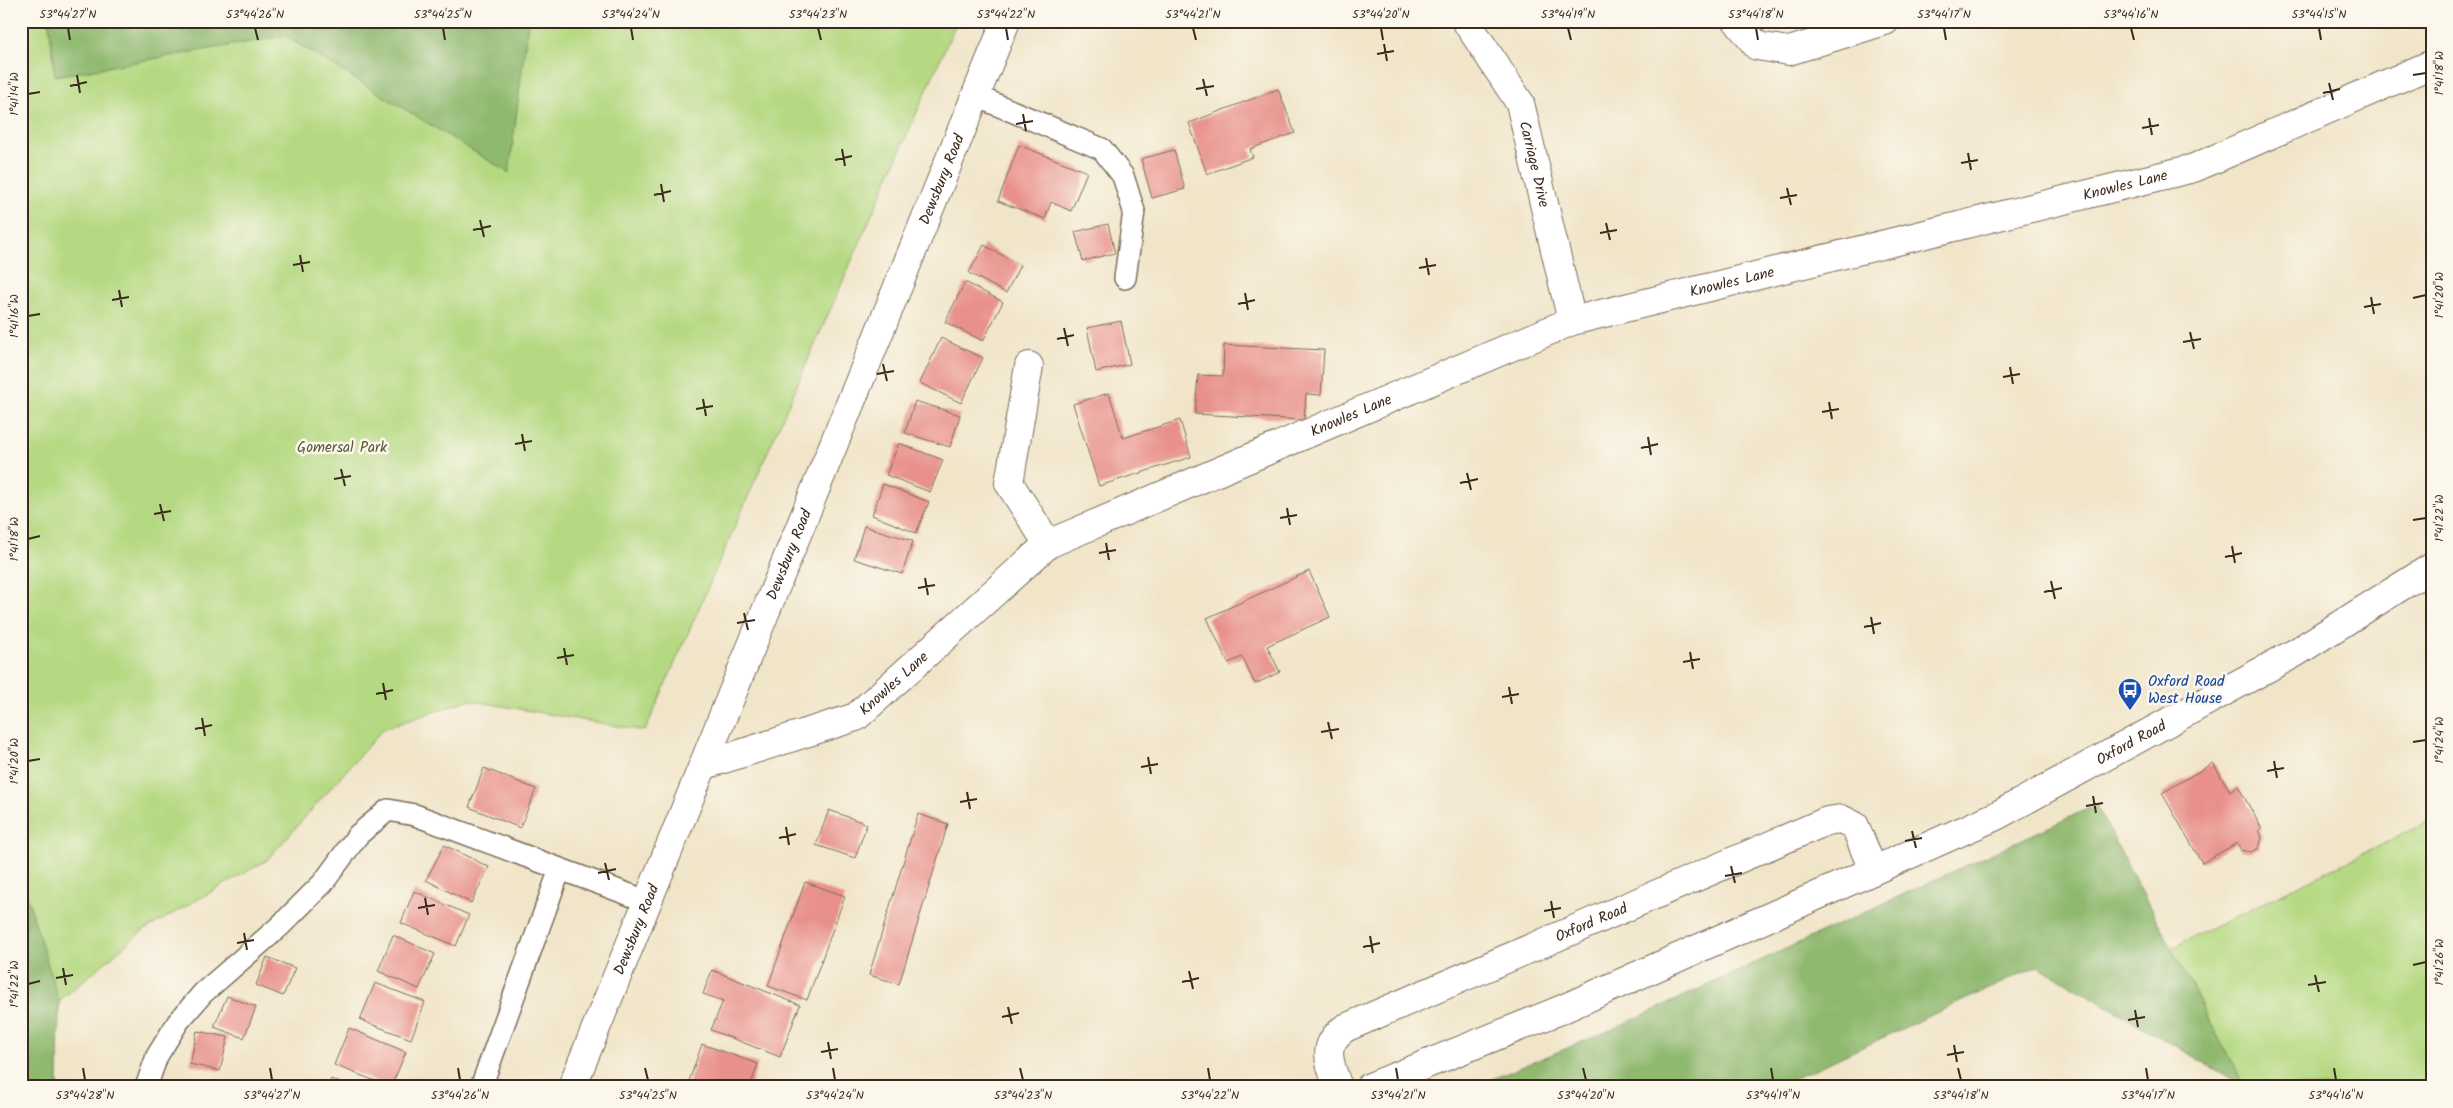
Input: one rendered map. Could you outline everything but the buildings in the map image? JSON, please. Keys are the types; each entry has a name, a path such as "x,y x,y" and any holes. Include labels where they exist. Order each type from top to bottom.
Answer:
{"street":[{"name":"Dewsbury Road","path":"572,1087 705,765 1006,21"},
{"name":"Carriage Drive","path":"1466,21 1520,103 1572,321"},
{"path":"1737,21 1756,46 1789,51 1885,21"},
{"name":"Knowles Lane","path":"705,765 856,717 1048,544 1572,321 2194,168 2432,64"},
{"path":"1028,366 1009,483 1048,544"},
{"name":"Oxford Road","path":"1370,1087 1558,1011 1996,816 2295,653 2432,567"},
{"name":"Oxford Road","path":"1338,1087 1328,1050 1337,1034 1345,1028 1828,821 1841,819 1855,826 1874,870"}],"lane":[{"path":"976,96 1102,149 1123,176 1134,211 1125,278"},
{"path":"146,1087 157,1056 178,1022 203,993 280,926 324,883 358,835 388,810 415,815 649,902"},
{"path":"481,1087 560,869"}],"green space":[{"name":"Gomersal Park","path":"21,21 49,21 55,76 285,35 509,172 528,21 957,21 645,731 468,700 383,729 267,860 141,932 59,1001 59,1017 21,883"},
{"path":"49,21 528,21 509,173 285,36 55,76"},
{"path":"2096,805 2244,1086 2038,966 1776,1087 1473,1087 1613,1029"},
{"path":"2432,820 2432,1087 2244,1086 2171,948"},
{"path":"21,877 59,1001 58,1087 21,1087"}],"place":[{"name":"Oxford Road West House","path":"2130,711"}]}
